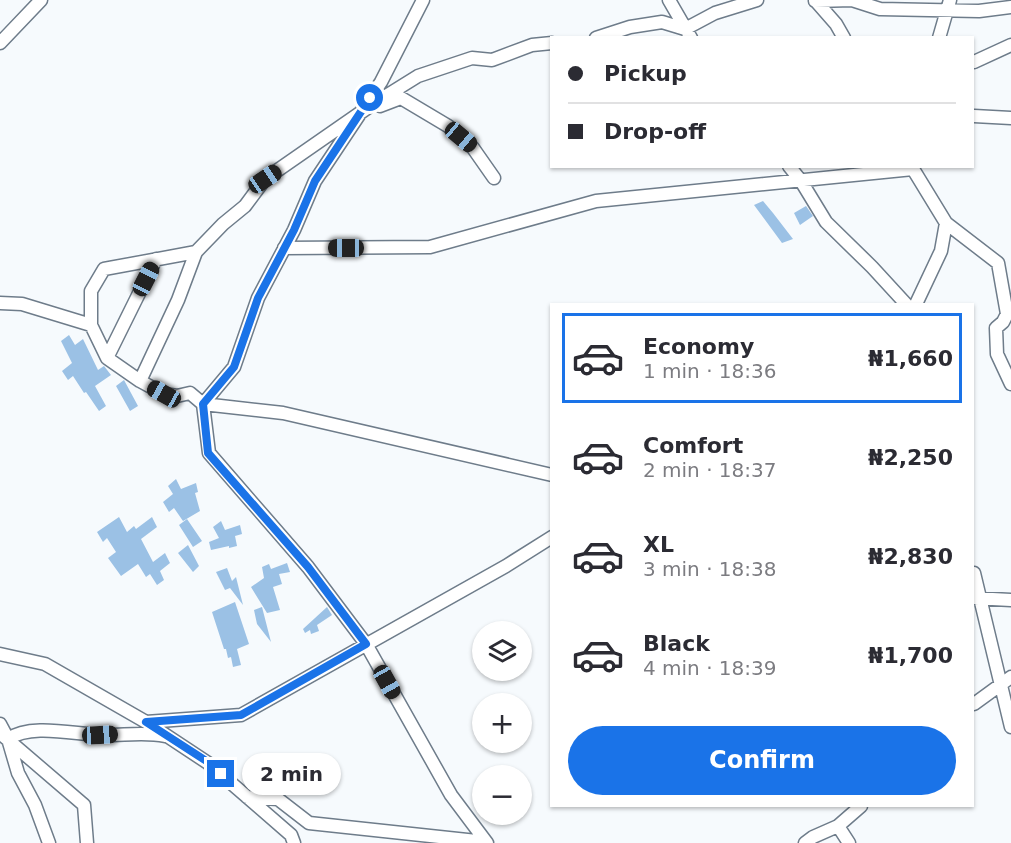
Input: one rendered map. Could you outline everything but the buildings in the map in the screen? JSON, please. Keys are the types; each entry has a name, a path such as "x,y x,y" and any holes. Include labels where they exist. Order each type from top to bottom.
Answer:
{"street":[{"path":"0,43 41,0"},
{"path":"423,0 381,82 315,181 258,298 234,367 203,404 208,453 308,567 366,644 451,795 487,842"},
{"path":"669,0 688,33"},
{"path":"688,33 715,13 757,0"},
{"path":"815,1 852,0 880,9 949,5 979,11 1011,7"},
{"path":"815,1 836,24 843,36"},
{"path":"940,36 949,5"},
{"path":"602,36 630,27 662,22 688,33"},
{"path":"140,381 178,300 196,252 244,206 265,179 417,76 472,58 492,60 532,45 550,43"},
{"path":"974,62 1011,45"},
{"path":"360,114 402,98 448,126 473,148 494,178"},
{"path":"974,116 1011,118"},
{"path":"791,168 826,222 905,303"},
{"path":"284,248 430,247 596,201 913,168 946,223 998,264 1009,313 996,328 997,354 1011,384"},
{"path":"916,303 941,251 946,223"},
{"path":"196,252 104,269 91,291 91,325 107,358 140,381 164,394 177,396 189,393 203,404 283,413 550,475"},
{"path":"107,358 156,260"},
{"path":"0,303 22,304 91,325"},
{"path":"146,722 241,715 506,566 550,538"},
{"path":"974,573 976,598 1011,727"},
{"path":"976,598 1011,600"},
{"path":"0,654 45,664 146,722 208,762 291,835 294,843"},
{"path":"974,704 1011,677"},
{"path":"0,724 49,843"},
{"path":"4,736 46,730 100,735 163,735 174,741"},
{"path":"4,736 84,805 87,843"},
{"path":"247,797 278,799 309,823 487,842"},
{"path":"806,843 813,837 838,826 860,807"},
{"path":"838,826 849,843"}],"route":[{"path":"221,774 208,762 146,722 241,715 366,644 308,567 208,453 203,404 234,367 258,298 294,230 315,181 370,98"}]}
